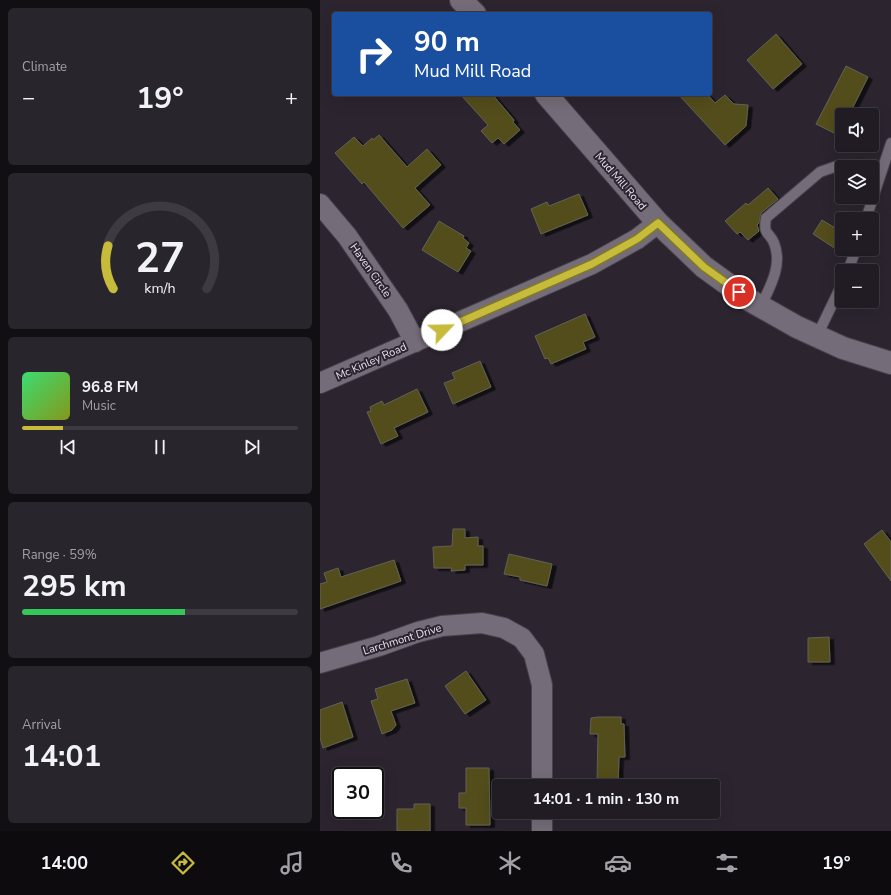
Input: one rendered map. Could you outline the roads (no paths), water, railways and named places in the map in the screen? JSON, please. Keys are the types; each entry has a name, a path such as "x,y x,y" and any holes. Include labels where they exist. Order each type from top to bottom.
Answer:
{"street":[{"path":"462,0 473,12"},
{"name":"Mud Mill Road","path":"548,96 658,223 704,267 751,301 797,327 843,348 891,363"},
{"name":"Haven Circle","path":"320,204 347,236 386,291 415,342"},
{"name":"Mc Kinley Road","path":"320,383 592,264 637,239 658,223"},
{"name":"Larchmont Drive","path":"320,663 379,646 418,632 442,626 482,623 504,628 522,638 534,654 542,685 542,779"},
{"path":"542,819 542,831"}],"lane":[{"path":"879,172 891,143"},
{"path":"760,306 775,275 778,257 774,242 766,233 766,218 820,172 835,167"},
{"path":"817,336 835,299"}]}
